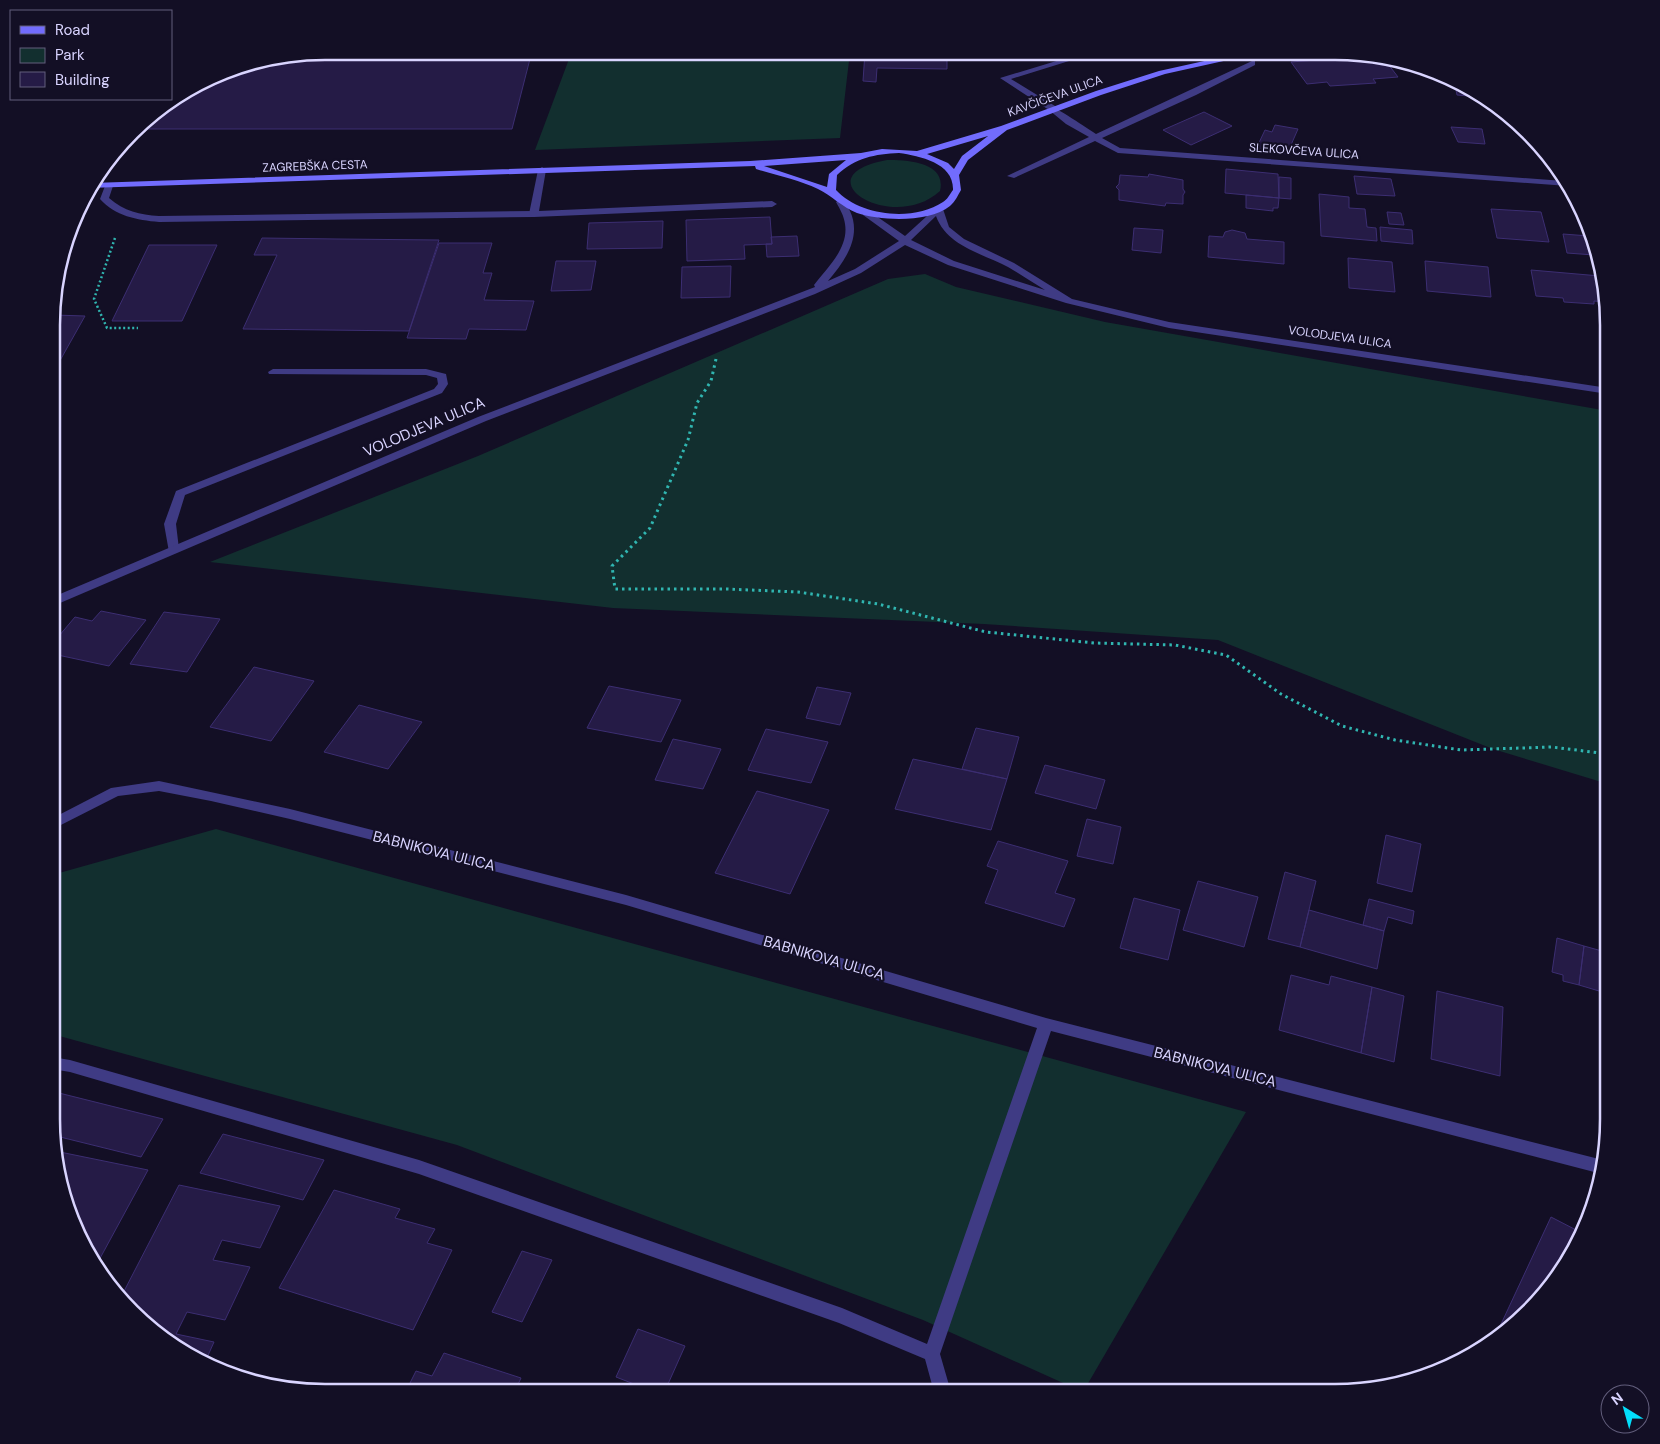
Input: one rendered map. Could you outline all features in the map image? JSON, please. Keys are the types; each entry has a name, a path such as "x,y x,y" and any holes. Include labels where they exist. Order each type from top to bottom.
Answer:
{"street":[{"name":"SLEKOVČEVA ULICA","path":"1066,60 1004,78 1093,136 1118,150 1559,183"},
{"name":"KAVČIČEVA ULICA","path":"1004,128 1052,108 1162,71 1219,60"},
{"path":"1011,176 1093,136 1210,85 1252,63"},
{"path":"916,154 1004,128"},
{"path":"955,175 965,158 1004,128"},
{"name":"ZAGREBŠKA CESTA","path":"99,186 750,164 891,152 916,154"},
{"path":"750,164 820,187 866,213 897,217 938,209 955,194 958,188 955,175 940,162 916,154"},
{"path":"838,198 830,185 832,175 847,162 860,156"},
{"path":"534,214 542,170"},
{"path":"109,186 104,199 112,207 128,216 180,220 534,214 772,204"},
{"name":"VOLODJEVA ULICA","path":"812,292 832,273 845,248 850,225 838,198"},
{"name":"VOLODJEVA ULICA","path":"60,599 173,549 482,419 812,292 858,271 905,241 938,209 945,228 961,241 1011,265 1069,301"},
{"name":"VOLODJEVA ULICA","path":"866,213 905,241 951,263 1069,301 1169,325 1495,372 1600,390"},
{"path":"173,549 170,524 180,493 438,391 443,384 442,376 426,372 273,372"},
{"name":"BABNIKOVA ULICA","path":"60,820 116,792 159,786 202,794 290,814 626,900 1046,1024 1596,1165"},
{"path":"940,1384 932,1354 1046,1024"},
{"path":"60,1064 419,1167 842,1316 932,1354"}],"path":[{"path":"124,213 94,299 107,328 138,328"},
{"path":"724,327 711,381 697,403 688,440 671,475 650,528 612,566 615,589 726,588 798,592 878,604 986,632 1094,643 1175,645 1226,655 1281,694 1342,726 1395,740 1460,750 1552,747 1600,753"}],"green space":[{"path":"569,60 849,60 840,138 535,150"},
{"path":"887,160 914,162 932,168 941,181 940,191 920,203 899,207 879,205 863,198 852,188 851,178 862,168"},
{"path":"925,274 956,287 1105,322 1600,410 1600,782 1493,749 1218,640 984,624 613,608 210,562 478,456 888,279"},
{"path":"216,829 1246,1112 1088,1384 1065,1384 923,1320 457,1145 60,1036 60,873"}],"building":[{"path":"325,60 530,60 512,129 147,129 192,95 223,80 273,65"},
{"path":"864,60 947,60 947,69 877,68 876,82 863,81"},
{"path":"1335,60 1370,62 1389,66 1398,77 1373,79 1376,83 1330,86 1327,82 1307,84 1291,62"},
{"path":"1456,89 1469,96 1457,95"},
{"path":"1204,112 1232,126 1191,145 1163,130"},
{"path":"1275,125 1298,129 1287,154 1256,149 1265,130 1272,132"},
{"path":"1451,127 1482,129 1485,144 1458,142"},
{"path":"1226,169 1278,174 1279,198 1225,193"},
{"path":"1149,174 1183,180 1185,192 1183,204 1166,203 1165,206 1119,200 1119,190 1116,187 1119,184 1120,175 1148,177"},
{"path":"1354,176 1391,179 1395,196 1357,194"},
{"path":"1279,177 1291,178 1291,199 1279,198"},
{"path":"1319,194 1349,197 1349,208 1365,209 1367,227 1376,228 1377,241 1321,236"},
{"path":"1246,195 1279,198 1278,208 1273,208 1273,211 1246,208"},
{"path":"1491,209 1541,212 1549,242 1497,238"},
{"path":"1387,212 1401,213 1404,225 1389,224"},
{"path":"770,217 772,244 744,245 745,259 687,261 686,220"},
{"path":"663,221 662,248 587,249 589,223"},
{"path":"1380,227 1412,230 1413,244 1381,241"},
{"path":"1134,228 1163,230 1161,253 1132,250"},
{"path":"1232,230 1245,233 1247,239 1284,242 1284,264 1208,257 1209,236 1223,237 1225,232"},
{"path":"1563,234 1584,236 1591,255 1567,253"},
{"path":"797,236 799,256 767,257 766,244 772,244 771,237"},
{"path":"262,238 439,240 409,331 243,329 277,255 254,255"},
{"path":"439,243 492,243 483,273 492,273 484,300 534,301 526,330 469,329 466,339 407,338"},
{"path":"149,245 217,245 182,321 112,321"},
{"path":"1348,258 1392,262 1395,292 1349,288"},
{"path":"556,261 596,261 591,290 551,291"},
{"path":"1425,261 1488,267 1491,297 1427,291"},
{"path":"731,266 730,297 681,298 682,267"},
{"path":"1531,270 1595,276 1599,301 1594,301 1594,304 1564,302 1563,298 1536,296"},
{"path":"61,315 85,316 60,361"},
{"path":"101,611 146,620 109,666 60,656 60,635 75,617 92,621"},
{"path":"164,612 220,619 187,672 130,664"},
{"path":"254,667 314,681 271,741 210,727"},
{"path":"609,686 681,700 661,742 587,728"},
{"path":"817,687 851,693 840,725 806,718"},
{"path":"359,705 422,722 388,769 324,752"},
{"path":"976,728 1019,737 1007,779 962,769"},
{"path":"766,729 828,742 811,783 748,770"},
{"path":"673,739 721,749 703,789 655,780"},
{"path":"913,759 1007,779 991,830 895,809"},
{"path":"1045,765 1105,780 1096,809 1035,793"},
{"path":"757,791 829,810 790,894 715,873"},
{"path":"1087,819 1121,827 1113,864 1077,856"},
{"path":"1386,835 1421,844 1412,892 1377,883"},
{"path":"998,841 1068,861 1055,893 1075,899 1064,927 985,903 998,870 987,866"},
{"path":"1285,872 1316,881 1300,947 1268,939"},
{"path":"1198,881 1258,897 1244,947 1183,930"},
{"path":"1134,898 1180,910 1168,960 1120,948"},
{"path":"1369,899 1414,911 1412,924 1388,917 1384,931 1363,925"},
{"path":"1309,910 1384,931 1377,969 1300,947"},
{"path":"1557,938 1584,946 1579,985 1563,981 1563,975 1552,972"},
{"path":"1584,946 1600,950 1600,991 1579,985"},
{"path":"1291,975 1329,985 1331,976 1372,987 1361,1053 1279,1030"},
{"path":"1372,987 1404,996 1394,1062 1361,1053"},
{"path":"1437,991 1503,1007 1500,1076 1431,1059"},
{"path":"60,1093 163,1119 141,1157 61,1137"},
{"path":"223,1134 324,1160 303,1200 200,1173"},
{"path":"62,1152 148,1170 100,1259 80,1221 69,1188"},
{"path":"179,1185 280,1206 260,1248 222,1240 213,1260 250,1267 225,1320 187,1312 176,1334 214,1342 207,1357 192,1349 164,1329 150,1318 124,1291"},
{"path":"334,1190 400,1209 395,1218 435,1229 427,1243 452,1250 413,1330 279,1288"},
{"path":"1551,1217 1576,1230 1565,1252 1534,1294 1500,1326"},
{"path":"522,1251 552,1260 522,1322 492,1312"},
{"path":"638,1329 685,1346 668,1384 634,1384 616,1377"},
{"path":"444,1353 521,1378 518,1384 410,1384 416,1371 432,1376"}]}
